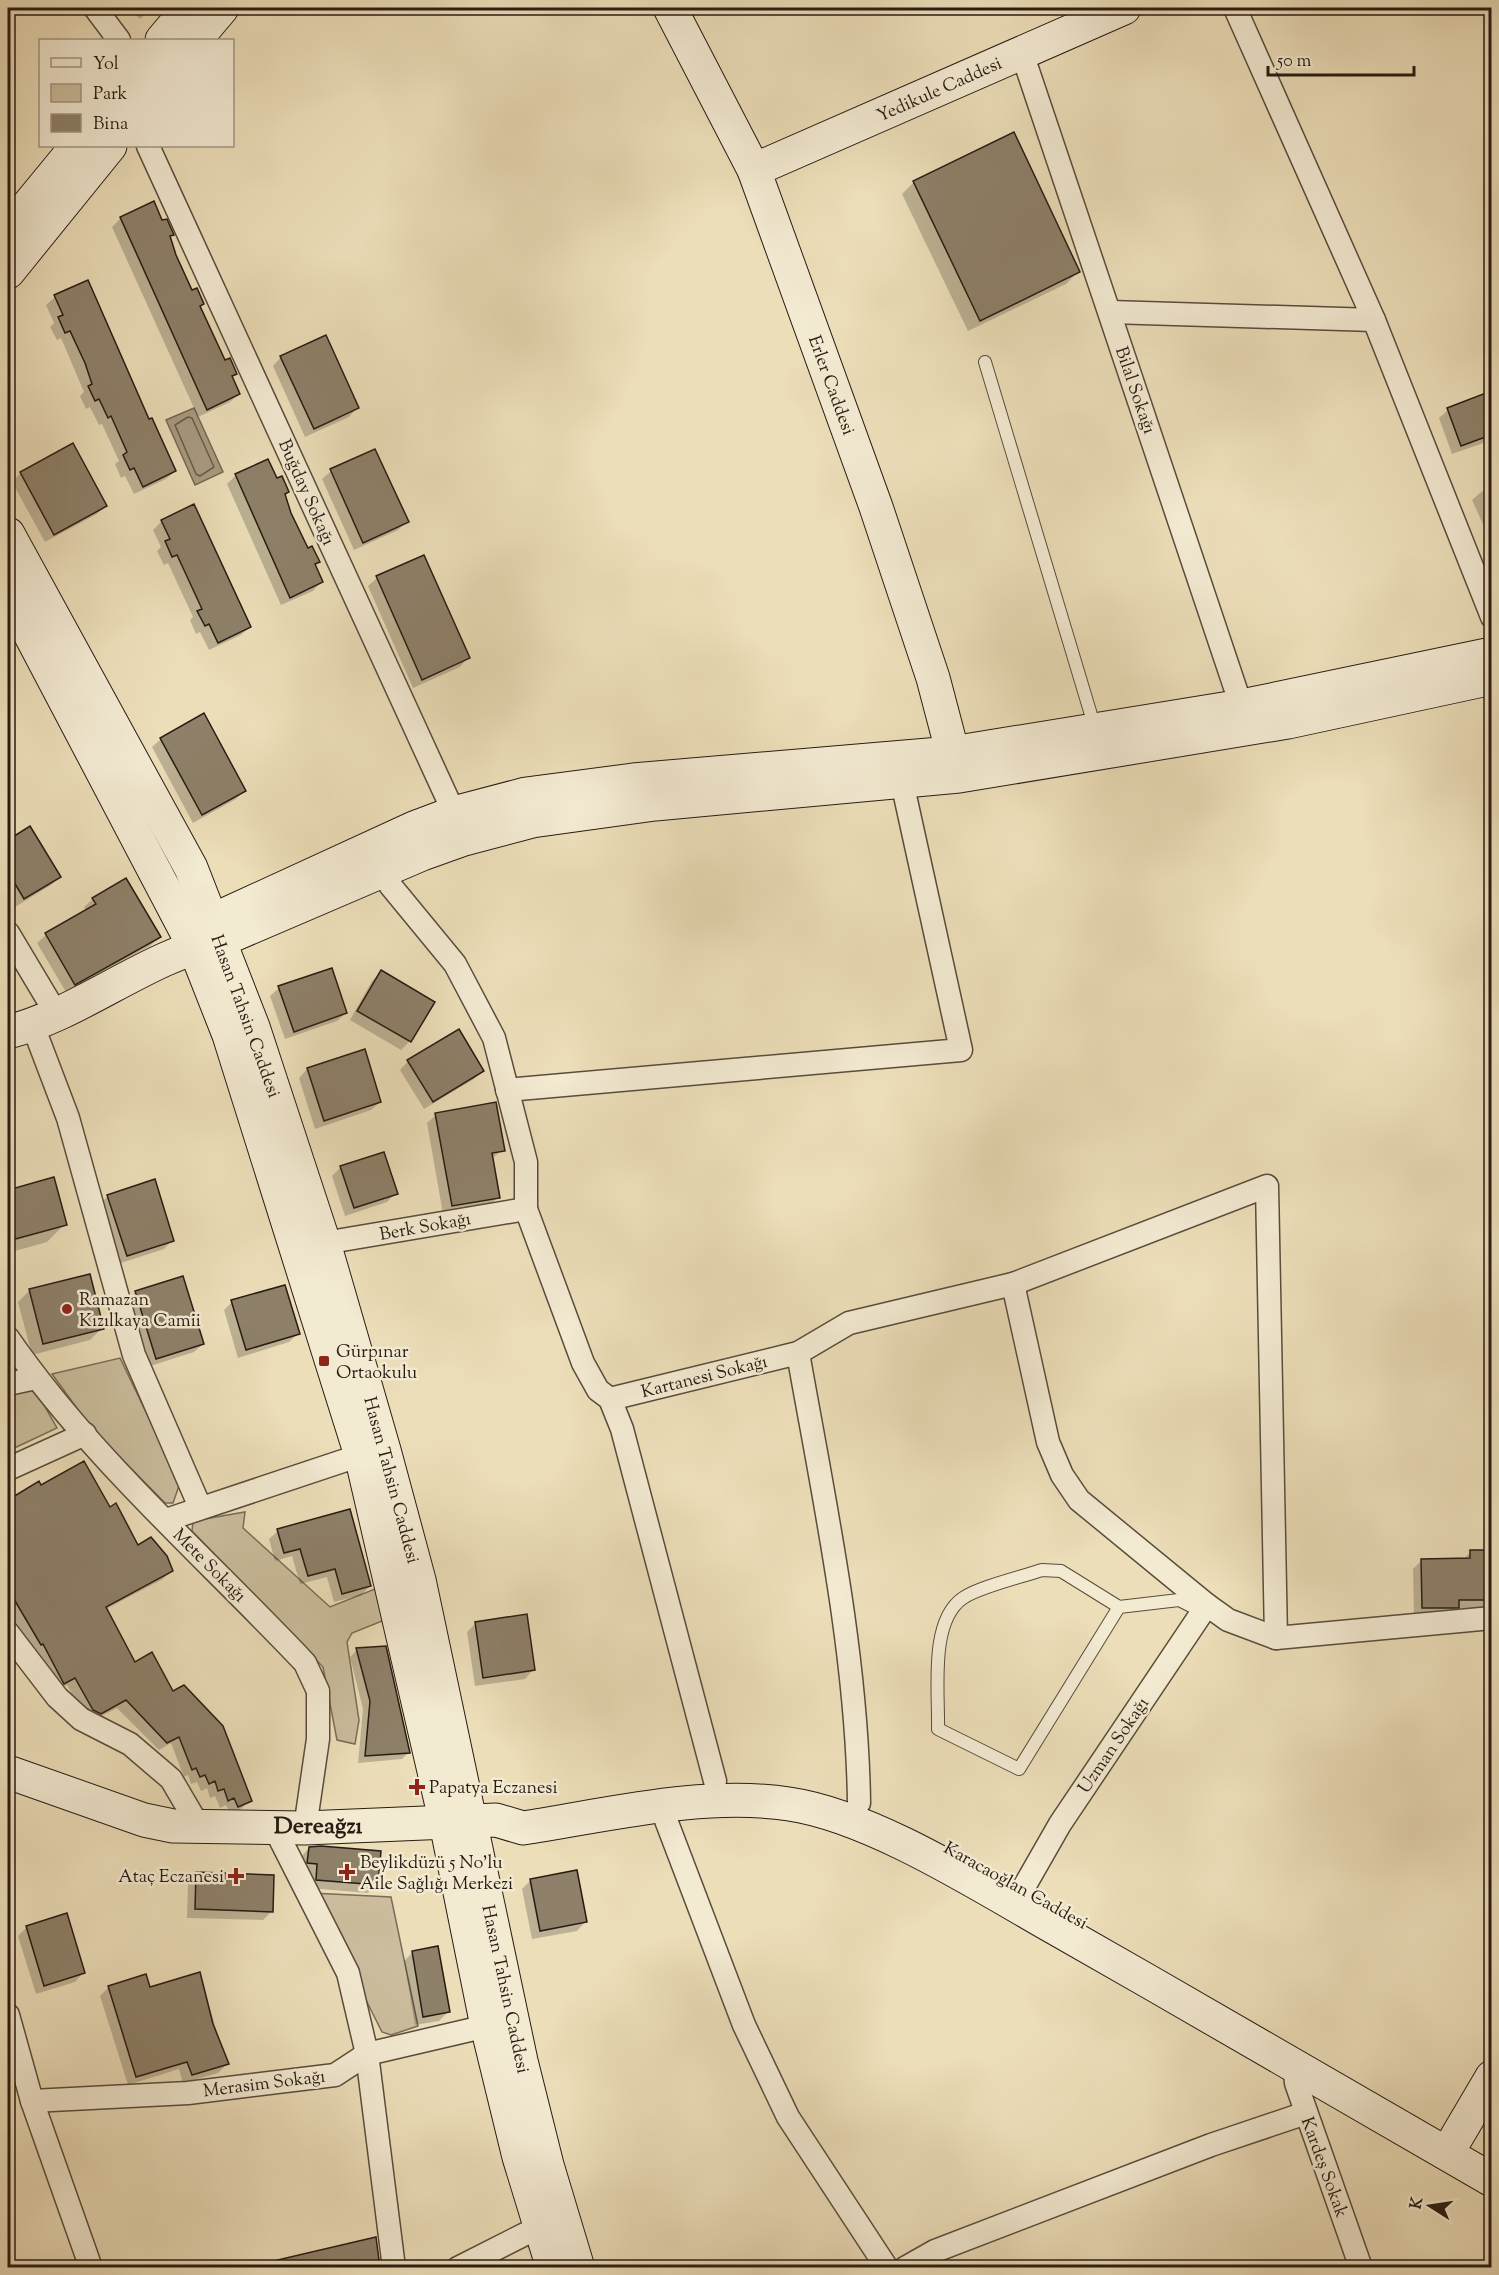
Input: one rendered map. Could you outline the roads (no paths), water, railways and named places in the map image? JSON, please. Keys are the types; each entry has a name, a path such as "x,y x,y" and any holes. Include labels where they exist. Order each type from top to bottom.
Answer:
{"main road":[{"path":"163,39 189,8"},
{"path":"196,39 222,8"},
{"name":"Erler Caddesi","path":"670,8 754,170 876,507 933,678 956,765"},
{"name":"Yedikule Caddesi","path":"754,170 1124,8"},
{"path":"8,230 76,147"},
{"path":"8,272 109,147"},
{"name":"Hasan Tahsin Caddesi","path":"8,534 191,868 229,1035 362,1455 471,1822 487,2026 539,2227 553,2268"},
{"name":"Hasan Tahsin Caddesi","path":"8,592 208,936 253,1027 324,1243 419,1580 521,2061 547,2165 578,2268"},
{"path":"459,826 532,821 655,804 902,782 956,765 1096,730 1245,717 1491,654"},
{"path":"32,1024 208,936 459,826 526,794 633,780 956,765 1491,678"},
{"name":"Karacaoğlan Caddesi","path":"8,1772 144,1820 173,1826 290,1828 471,1822 523,1828 661,1808 718,1791 828,1813 1019,1896"},
{"name":"Karacaoğlan Caddesi","path":"471,1822 522,1806 718,1791 769,1782 824,1792 859,1803 1299,2057 1456,2138 1491,2159"},
{"name":"Karacaoğlan Caddesi","path":"1299,2057 1491,2180"},
{"path":"1456,2138 1491,2077"}],"street":[{"path":"95,8 118,39"},
{"path":"1235,8 1374,320 1491,617"},
{"name":"Bilal Sokağı","path":"1022,53 1245,717"},
{"name":"Buğday Sokağı","path":"148,147 459,826"},
{"path":"1110,312 1374,320"},
{"path":"507,1090 962,1050 902,782"},
{"path":"390,885 455,964 494,1038 526,1162 526,1209 583,1363 598,1390 610,1400 622,1429 718,1791"},
{"path":"8,933 32,1024 68,1118 134,1355 200,1507"},
{"name":"Kartanesi Sokağı","path":"610,1400 798,1353 849,1323 1013,1284 1268,1186 1276,1638"},
{"name":"Berk Sokağı","path":"324,1243 526,1209"},
{"path":"1013,1284 1048,1442 1062,1476 1079,1500 1205,1609 1276,1638 1491,1618"},
{"name":"Mete Sokağı","path":"8,1338 36,1378 85,1434 305,1663 318,1691 318,1739 290,1828"},
{"path":"798,1353 827,1518 858,1737 859,1803"},
{"path":"8,1384 36,1378"},
{"path":"8,1469 85,1434"},
{"path":"166,1520 362,1455"},
{"name":"Uzman Sokağı","path":"1019,1896 1060,1824 1205,1609"},
{"path":"8,1633 57,1696 81,1719 130,1744 171,1779 198,1825"},
{"path":"661,1808 744,2025 788,2117 887,2268"},
{"path":"290,1828 348,1973 367,2054 394,2268"},
{"path":"8,2016 32,2101 91,2268"},
{"name":"Merasim Sokağı","path":"32,2101 188,2093 335,2075 367,2054 487,2026"},
{"name":"Kardeş Sokak","path":"1299,2057 1296,2083 1361,2268"},
{"path":"905,2268 935,2251 1211,2145 1306,2113"},
{"path":"458,2268 539,2227"}],"lane":[{"path":"985,362 1096,730"},
{"path":"1119,1607 1019,1769 938,1729 942,1626 950,1610 965,1597 1042,1570 1055,1570 1067,1574 1119,1607 1179,1600 1205,1609"}],"water":[{"path":"194,408 223,472 195,485 166,420"}],"place":[{"name":"Ramazan Kızılkaya Camii","path":"67,1309"},
{"name":"Gürpınar Ortaokulu","path":"324,1361"},
{"name":"Papatya Eczanesi","path":"417,1787"},
{"name":"Beylikdüzü 5 No'lu Aile Sağlığı Merkezi","path":"347,1872"},
{"name":"Ataç Eczanesi","path":"236,1876"}],"district":[{"name":"Dereağzı","path":"318,1825"}]}
